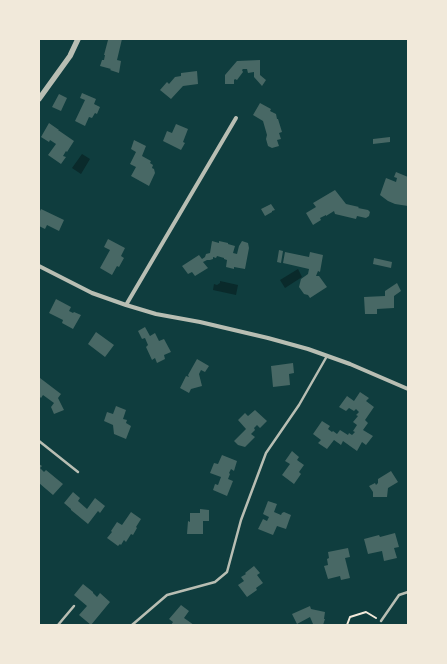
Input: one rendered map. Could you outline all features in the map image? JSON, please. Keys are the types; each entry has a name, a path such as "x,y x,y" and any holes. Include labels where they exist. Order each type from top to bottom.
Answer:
{"street":[{"path":"39,99 70,56 78,39"},
{"path":"126,305 236,118"},
{"path":"39,266 92,293 126,305 156,314 200,322 308,348 408,389"}],"lane":[{"path":"132,625 167,596 214,582 227,572 241,520 266,453 299,405 327,356"},
{"path":"39,441 78,472"},
{"path":"381,621 399,594 408,592"},
{"path":"58,625 74,606"}],"path":[{"path":"347,625 350,617 366,612 381,621"}],"water":[{"path":"82,154 90,159 81,174 72,168"},
{"path":"298,269 302,277 285,288 280,280"},
{"path":"220,281 238,285 236,295 213,290 214,284 217,285"}],"building":[{"path":"122,39 117,60 121,61 119,73 100,66 102,60 104,60 108,40"},
{"path":"260,60 260,75 266,80 262,86 254,77 254,72 248,73 247,69 242,70 243,72 237,80 234,80 234,84 225,84 225,75 237,61"},
{"path":"197,71 198,84 183,86 171,99 160,90 167,82 169,84 175,77 181,76 181,73"},
{"path":"82,93 96,99 94,104 100,107 97,114 95,113 92,118 89,117 85,126 75,121 85,100 80,98"},
{"path":"59,94 67,98 61,111 52,107"},
{"path":"260,103 271,109 270,111 276,114 282,132 279,133 281,139 277,140 279,146 272,148 268,146 263,121 253,115"},
{"path":"49,123 74,141 63,156 66,157 61,164 48,155 56,144 41,137"},
{"path":"176,124 188,129 183,142 185,143 181,150 163,141 167,131 172,133"},
{"path":"390,137 390,142 373,144 373,139"},
{"path":"134,140 146,146 142,156 151,161 150,163 153,165 152,168 154,169 155,173 149,186 131,176 136,167 130,164 136,152 131,149"},
{"path":"396,172 408,177 408,206 395,204 380,195 386,178 396,182 397,178 394,177"},
{"path":"335,190 346,204 368,210 370,212 369,216 366,218 357,216 356,219 335,214 334,211 320,218 321,220 313,225 306,213 316,207 313,203"},
{"path":"271,204 275,210 265,216 261,209"},
{"path":"41,209 64,220 59,231 47,225 45,229 39,226 39,213"},
{"path":"108,239 125,248 121,256 124,258 112,275 100,268 110,250 104,247"},
{"path":"212,241 219,243 219,241 235,246 233,253 237,254 242,241 248,243 249,248 245,269 226,267 227,260 217,256 216,258 213,257 213,259 203,262 208,268 195,276 192,272 188,274 182,266 199,255 202,259 206,254 210,253"},
{"path":"279,250 283,251 281,263 277,262"},
{"path":"285,252 309,257 310,252 323,255 320,272 318,271 316,276 319,276 327,287 310,298 308,295 304,294 299,287 301,279 308,274 309,269 283,263"},
{"path":"374,258 392,262 391,268 373,264"},
{"path":"397,283 401,291 394,296 394,308 377,309 377,314 365,314 364,297 385,296 385,291"},
{"path":"56,299 71,307 69,311 81,315 73,329 62,323 63,320 49,313"},
{"path":"145,327 150,336 155,333 159,341 164,339 171,352 164,355 165,359 157,363 155,358 152,360 146,347 148,345 145,338 142,339 138,331"},
{"path":"96,332 114,345 105,357 88,344"},
{"path":"197,359 209,366 205,372 201,370 199,374 202,386 191,389 189,393 180,388 186,376 189,377 188,375"},
{"path":"293,363 294,373 289,374 290,385 273,387 271,366"},
{"path":"40,378 61,394 58,398 64,410 54,414 51,407 54,403 43,395 41,398 39,396"},
{"path":"360,392 369,398 366,401 374,407 365,420 368,423 363,430 373,436 366,445 362,442 357,451 343,441 341,445 334,440 327,449 318,443 321,440 313,434 322,421 330,426 328,429 337,434 340,430 348,435 349,433 352,435 355,432 353,431 357,425 353,422 358,416 356,415 359,412 356,409 354,411 349,408 346,411 339,407 347,396 354,401"},
{"path":"116,406 126,410 123,419 127,420 126,423 131,426 126,439 114,434 113,425 104,421 107,412 113,414"},
{"path":"255,410 267,421 260,428 257,425 254,428 255,430 251,434 255,437 245,447 238,445 234,441 246,429 238,420 245,413 248,416"},
{"path":"292,451 299,457 297,460 304,465 299,472 301,474 294,484 282,475 290,464 285,461"},
{"path":"222,455 237,461 234,471 231,469 229,473 228,479 233,481 227,496 213,490 215,484 218,485 221,477 210,473 214,463 218,464"},
{"path":"39,464 42,466 40,468 44,472 46,470 63,484 53,495 39,483"},
{"path":"391,471 398,482 388,488 387,497 373,497 373,492 369,486 375,483 376,485 378,483 378,479"},
{"path":"73,492 80,498 78,501 87,509 95,498 105,506 100,513 98,511 88,524 64,503"},
{"path":"268,501 277,504 274,512 281,515 284,512 291,515 286,529 277,526 273,535 258,529 263,519 267,521 269,517 263,514"},
{"path":"200,509 209,510 209,521 203,521 203,534 187,534 188,521 190,522 190,513 200,513"},
{"path":"131,512 141,519 133,535 131,534 126,542 124,540 121,545 120,544 118,546 107,538 117,522 122,525"},
{"path":"395,533 399,547 394,548 397,558 384,561 382,551 368,554 364,539"},
{"path":"348,548 350,557 345,558 350,578 341,580 340,576 328,579 324,566 328,565 328,552"},
{"path":"254,566 260,573 257,575 263,583 256,588 257,590 247,597 238,585 244,581 241,577"},
{"path":"83,584 97,597 100,593 110,602 91,625 79,615 87,606 74,595"},
{"path":"181,605 189,611 184,618 194,625 171,625 173,622 169,619"},
{"path":"310,606 311,609 325,612 323,625 313,624 310,617 297,624 292,614"}]}
